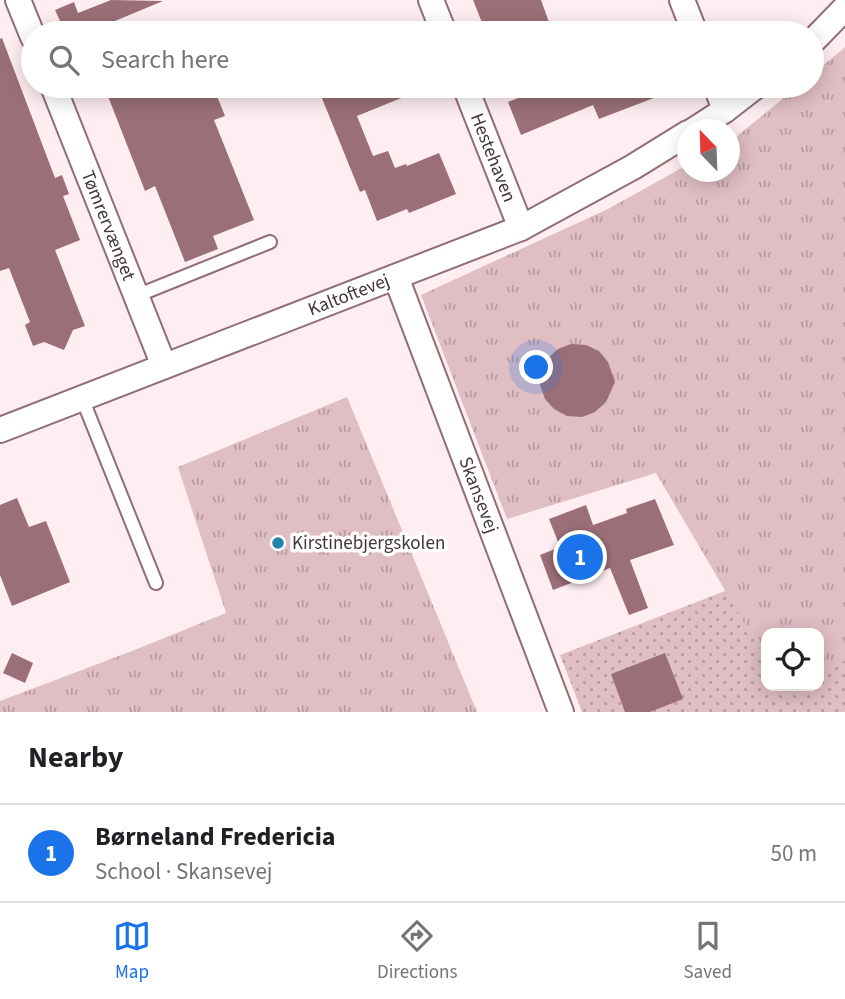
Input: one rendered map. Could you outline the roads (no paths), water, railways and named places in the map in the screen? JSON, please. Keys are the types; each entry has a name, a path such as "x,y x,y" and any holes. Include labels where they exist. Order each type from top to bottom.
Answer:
{"street":[{"path":"19,0 27,21"},
{"path":"431,0 439,21"},
{"path":"682,0 690,21"},
{"path":"824,30 845,8"},
{"name":"Tømrervænget","path":"57,98 164,366"},
{"name":"Hestehaven","path":"470,98 521,228"},
{"path":"720,98 725,110"},
{"path":"711,119 740,98"},
{"name":"Kaltoftevej","path":"0,430 521,228 677,140"},
{"name":"Skansevej","path":"396,277 561,712"}],"lane":[{"path":"136,296 270,242"},
{"path":"82,398 156,583"}],"place":[{"name":"Kirstinebjergskolen","path":"278,543"},
{"name":"Børneland Fredericia","path":"580,557"}]}
